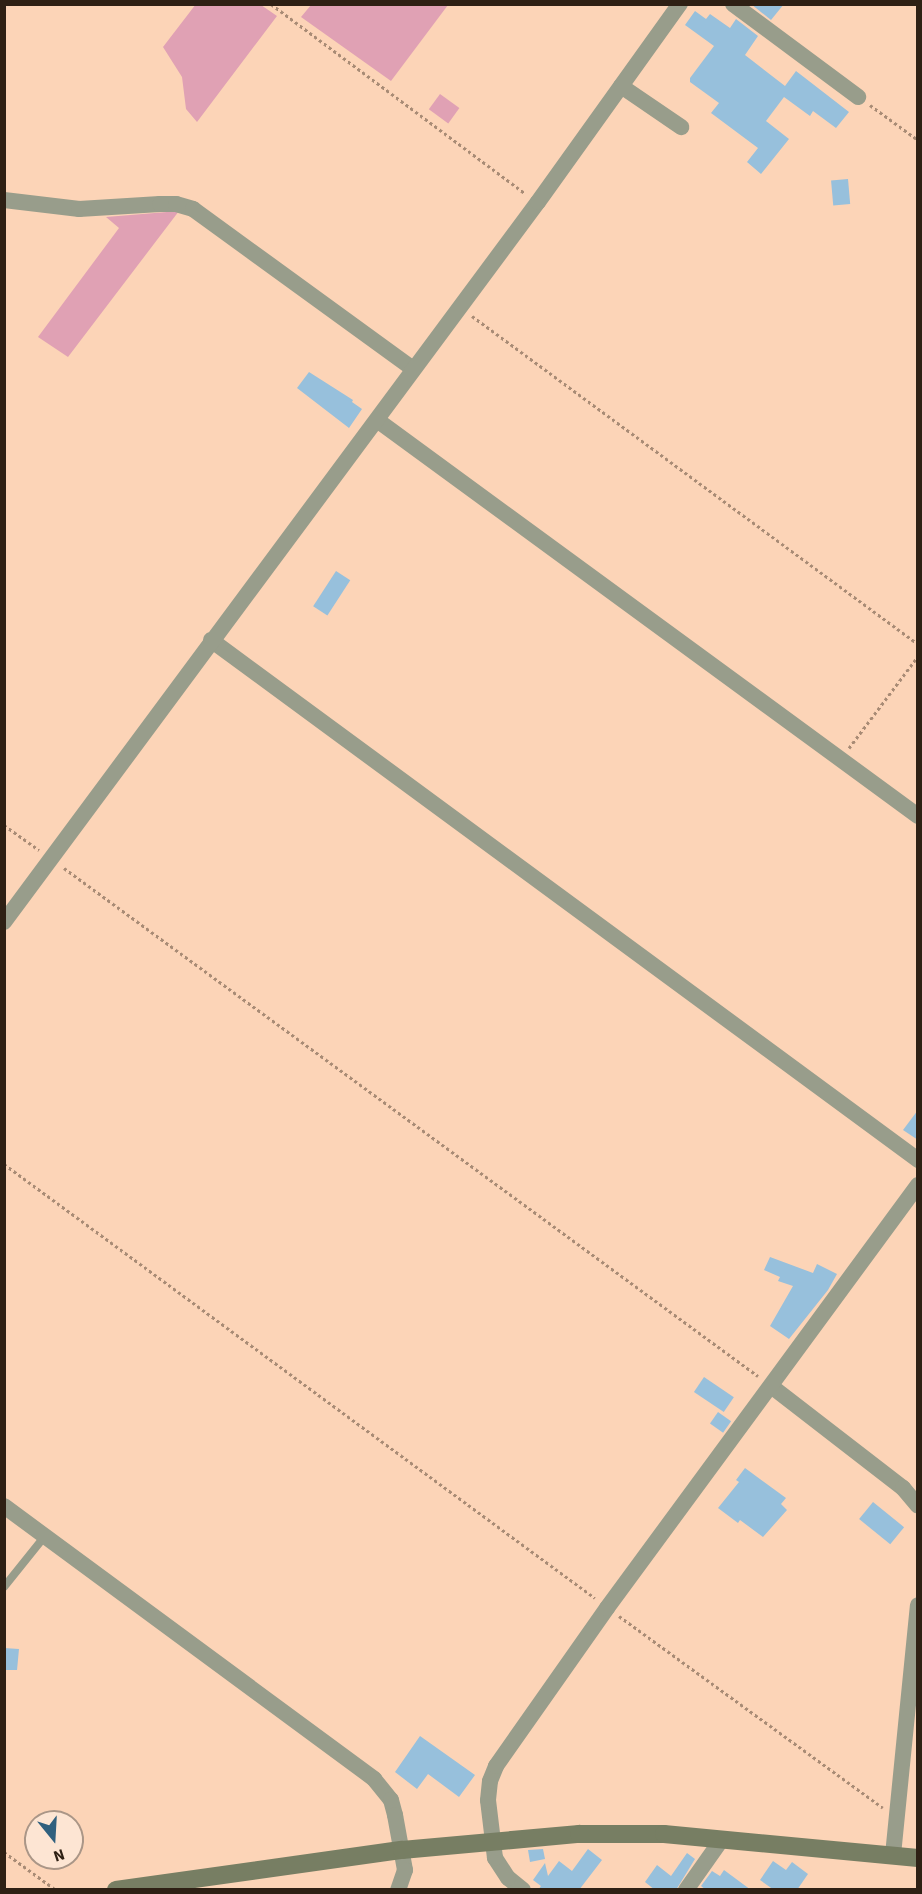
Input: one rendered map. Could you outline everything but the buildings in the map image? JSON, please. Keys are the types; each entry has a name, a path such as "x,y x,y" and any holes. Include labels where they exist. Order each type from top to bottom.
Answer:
{"street":[{"path":"4,922 538,202 680,4"},
{"path":"733,4 858,97"},
{"path":"621,86 681,127"},
{"path":"4,200 79,209 160,204 176,204 193,209 413,369"},
{"path":"377,420 918,816"},
{"path":"211,640 918,1160"},
{"path":"523,1890 501,1869 495,1858 491,1841 488,1800 490,1780 496,1766 608,1608 918,1185"},
{"path":"771,1386 903,1488 918,1506"},
{"path":"4,1506 374,1779 391,1800 402,1850 405,1870 398,1890"},
{"path":"893,1855 918,1605"},
{"path":"116,1890 402,1850 579,1834 664,1834 918,1858"},
{"path":"686,1890 722,1839"}],"lane":[{"path":"4,1587 45,1536"}],"path":[{"path":"271,4 538,202"},
{"path":"858,97 918,140"},
{"path":"459,307 918,644"},
{"path":"841,759 918,656"},
{"path":"4,825 771,1386"},
{"path":"4,1164 897,1818"},
{"path":"4,1852 56,1890"}],"shaded area":[{"path":"196,4 261,5 277,16 197,122 186,109 182,77 163,47"},
{"path":"311,5 448,5 391,81 301,17"},
{"path":"440,94 459,108 448,123 429,109"},
{"path":"179,211 68,357 38,337 119,228 106,217"}]}
